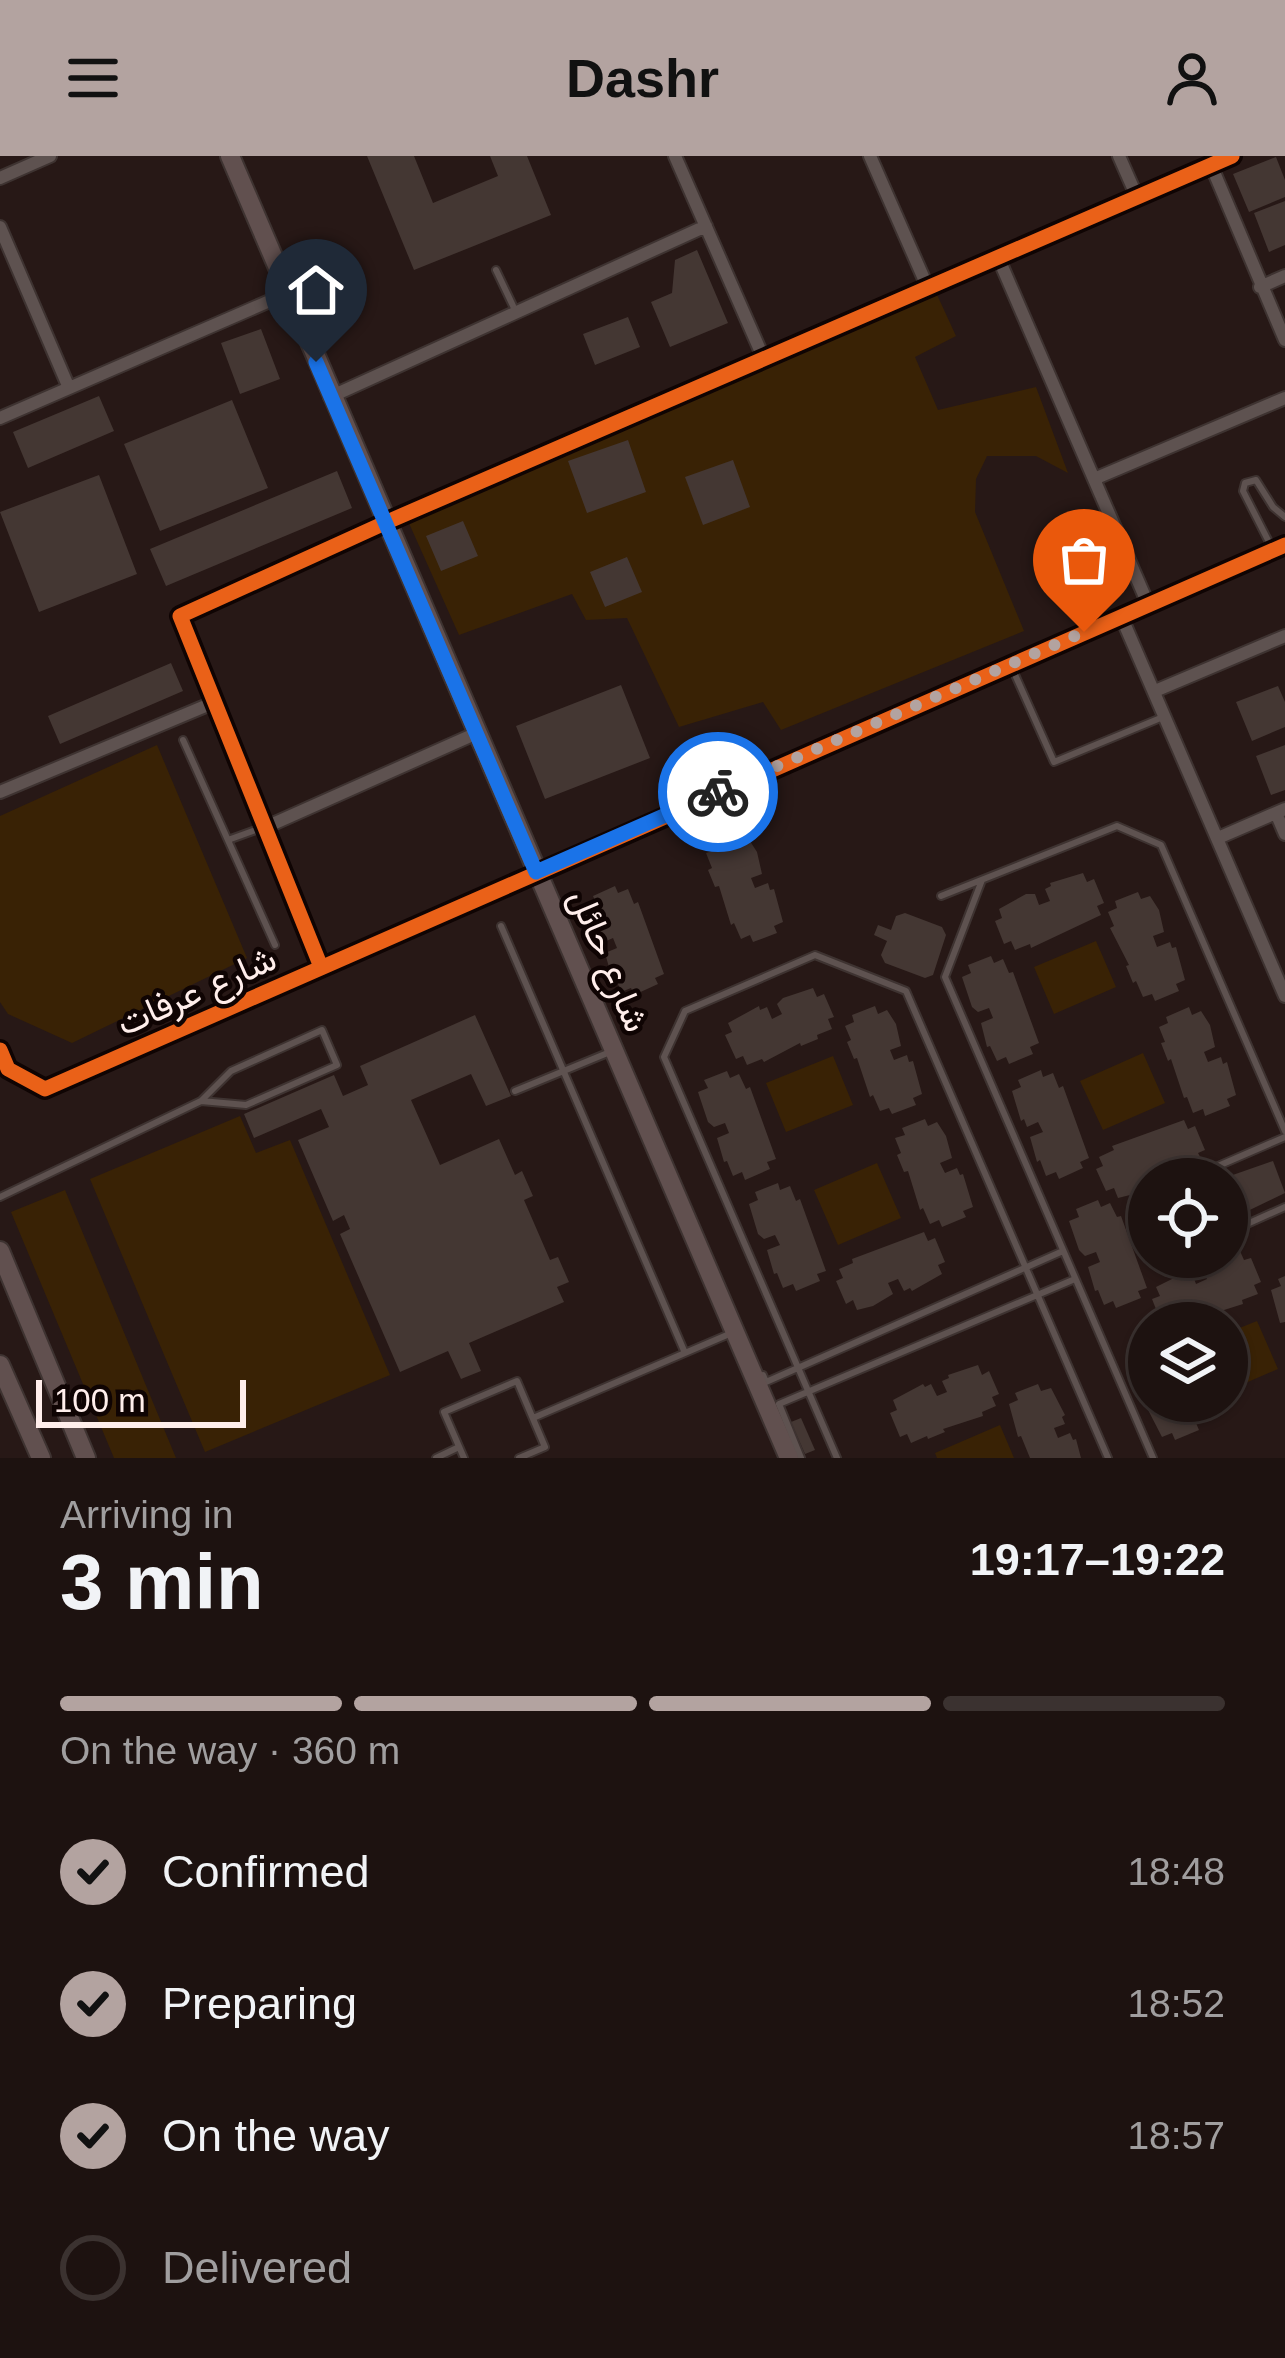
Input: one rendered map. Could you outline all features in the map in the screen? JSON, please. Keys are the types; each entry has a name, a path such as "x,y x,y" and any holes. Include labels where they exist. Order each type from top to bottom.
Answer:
{"main road":[{"name":"شارع حائل","path":"230,156 789,1458"},
{"path":"0,1251 86,1458"},
{"path":"0,1365 41,1458"}],"street":[{"path":"0,178 50,156"},
{"path":"675,156 764,359"},
{"path":"870,156 928,288"},
{"path":"1119,156 1137,197"},
{"path":"321,967 180,616 1232,156"},
{"path":"1211,165 1285,340"},
{"path":"330,397 706,226"},
{"path":"0,227 69,388"},
{"path":"998,257 1148,604"},
{"path":"1260,287 1285,276"},
{"path":"0,418 288,293"},
{"path":"1094,478 1285,398"},
{"name":"شارع عرفات","path":"0,1051 8,1069 45,1089 1279,547"},
{"path":"1121,616 1285,996"},
{"path":"1155,691 1285,636"},
{"path":"0,792 215,703"},
{"path":"266,826 477,733"},
{"path":"1218,838 1281,811 1285,834"}],"lane":[{"path":"496,270 516,312"},
{"path":"1279,547 1258,521 1243,491 1244,483 1256,480 1261,484 1285,517"},
{"path":"1258,521 1277,511"},
{"path":"1011,664 1054,762 1166,716"},
{"path":"183,740 275,945"},
{"path":"228,841 266,826"},
{"path":"941,896 1117,826 1161,844 1285,1134 1233,1158"},
{"path":"982,880 945,977 1153,1458"},
{"path":"501,926 685,1353"},
{"path":"837,1458 664,1058 685,1011 814,956 906,992 1108,1458"},
{"path":"0,1197 201,1101 231,1071 322,1030 337,1065 246,1105 201,1101"},
{"path":"514,1091 614,1051"},
{"path":"1248,1224 1285,1207"},
{"path":"533,1418 685,1353 731,1322 747,1340 766,1382 1063,1251"},
{"path":"801,1458 779,1404 1075,1279"},
{"path":"464,1458 444,1412 517,1381 545,1447 519,1458"},
{"path":"436,1458 459,1447"}],"shaded area":[{"path":"933,286 956,336 915,357 938,410 1036,387 1068,473 1036,456 987,456 976,479 975,512 1024,631 781,730 763,702 679,727 627,618 586,620 572,594 459,635 408,521"},
{"path":"157,745 247,958 72,1043 8,1014 0,1002 0,816"},
{"path":"1096,941 1116,987 1054,1014 1034,967"},
{"path":"1143,1053 1165,1103 1103,1130 1080,1081"},
{"path":"833,1056 853,1105 786,1132 766,1083"},
{"path":"240,1116 256,1153 290,1140 390,1375 205,1452 90,1179"},
{"path":"877,1163 901,1218 838,1245 814,1190"},
{"path":"65,1190 176,1458 114,1458 11,1212"},
{"path":"1257,1321 1278,1369 1248,1382 1248,1325"},
{"path":"1000,1425 1014,1458 937,1458 935,1453"}],"building":[{"path":"367,156 414,156 433,203 498,176 490,156 527,156 551,215 414,270"},
{"path":"1276,157 1285,180 1285,197 1249,212 1233,174"},
{"path":"1285,201 1285,245 1269,252 1254,213"},
{"path":"697,250 728,323 670,347 651,302 672,293 675,260"},
{"path":"628,317 640,347 595,365 583,334"},
{"path":"261,329 280,379 240,394 221,343"},
{"path":"99,396 114,431 28,468 13,432"},
{"path":"232,400 268,488 160,531 124,444"},
{"path":"628,440 646,492 587,513 568,461"},
{"path":"733,460 750,507 703,525 685,477"},
{"path":"337,471 352,508 166,586 150,549"},
{"path":"99,475 137,574 39,612 0,512"},
{"path":"463,521 478,556 441,571 426,536"},
{"path":"627,557 642,592 605,607 590,572"},
{"path":"171,663 183,691 60,744 48,716"},
{"path":"621,685 650,758 545,799 516,726"},
{"path":"1278,686 1285,702 1285,727 1252,741 1236,702"},
{"path":"1285,745 1285,790 1271,795 1256,756"},
{"path":"736,834 739,841 748,838 757,852 762,874 751,878 755,888 768,883 774,889 783,922 774,926 777,933 753,942 750,935 741,939 734,923 731,925 719,886 715,887 708,870 712,868 706,853 715,850 713,843"},
{"path":"1083,873 1087,882 1094,879 1104,903 1097,906 1101,915 1031,948 1030,944 1015,950 1011,941 1004,944 995,921 1002,918 999,909 1026,894 1035,894 1039,905 1050,901 1045,889 1050,883"},
{"path":"615,886 618,893 628,889 634,904 638,902 664,974 655,978 658,984 634,995 631,988 621,992 615,976 612,978 605,953 617,948 613,938 602,943 596,937 587,907 596,903 593,896"},
{"path":"1138,892 1141,899 1150,896 1159,910 1164,932 1153,936 1157,947 1170,942 1176,947 1185,980 1176,984 1179,991 1155,1001 1152,994 1143,997 1136,981 1133,983 1110,928 1114,926 1108,912 1117,908 1115,901"},
{"path":"905,913 942,927 946,935 933,975 925,978 885,963 881,955 887,941 874,935 878,925 891,930 896,916"},
{"path":"991,956 994,963 1003,959 1009,973 1013,972 1039,1043 1030,1047 1033,1054 1009,1064 1006,1057 997,1061 987,1047 981,1023 993,1018 989,1008 978,1012 972,1007 962,977 971,973 968,965"},
{"path":"813,988 817,997 824,994 834,1017 828,1019 832,1029 764,1062 747,1065 743,1056 736,1059 725,1035 732,1032 728,1023 759,1006 760,1010 767,1007 772,1019 782,1014 777,1004 783,998"},
{"path":"875,1006 878,1014 887,1010 896,1024 901,1046 890,1050 894,1060 907,1055 913,1061 922,1094 913,1098 916,1105 892,1114 889,1108 880,1111 873,1095 870,1097 847,1042 851,1040 845,1026 854,1022 852,1015"},
{"path":"1189,1007 1192,1015 1201,1011 1210,1025 1215,1047 1204,1052 1208,1062 1221,1057 1223,1064 1227,1062 1236,1095 1227,1099 1230,1106 1205,1116 1203,1109 1193,1113 1161,1043 1165,1042 1159,1027 1168,1023 1166,1017"},
{"path":"475,1015 511,1096 486,1106 471,1074 411,1100 440,1165 499,1139 515,1175 522,1171 533,1196 524,1200 550,1260 558,1257 569,1282 557,1287 564,1302 469,1343 481,1371 461,1379 448,1351 400,1372 340,1234 350,1229 344,1215 333,1221 298,1140 329,1127 321,1109 254,1138 244,1114 334,1075 343,1096 368,1085 360,1066"},
{"path":"1041,1070 1043,1077 1053,1073 1059,1088 1063,1086 1089,1158 1080,1162 1083,1168 1059,1179 1056,1172 1046,1176 1040,1160 1037,1162 1030,1137 1043,1132 1038,1122 1027,1127 1021,1121 1012,1091 1021,1087 1018,1080"},
{"path":"727,1071 730,1078 739,1074 746,1089 750,1087 776,1159 767,1162 770,1169 745,1180 742,1172 733,1176 724,1162 717,1138 729,1133 725,1123 714,1127 708,1122 698,1092 708,1088 704,1080"},
{"path":"925,1119 928,1126 937,1122 946,1136 952,1158 940,1163 945,1173 957,1168 963,1174 973,1207 963,1211 966,1217 942,1227 939,1220 930,1224 923,1208 920,1210 908,1171 904,1172 897,1155 901,1153 895,1138 905,1135 902,1128"},
{"path":"1184,1120 1188,1129 1195,1126 1205,1150 1198,1153 1201,1158 1128,1158 1128,1196 1118,1198 1114,1188 1106,1191 1096,1169 1103,1166 1099,1157 1114,1150 1112,1146"},
{"path":"1273,1161 1285,1193 1248,1211 1248,1170"},
{"path":"778,1183 780,1190 790,1186 796,1201 800,1199 826,1271 817,1274 820,1281 796,1291 793,1284 783,1288 774,1274 767,1250 780,1245 775,1235 764,1239 758,1234 749,1204 758,1200 755,1192"},
{"path":"1098,1200 1101,1207 1110,1203 1117,1217 1121,1216 1128,1235 1128,1278 1143,1278 1147,1288 1138,1291 1141,1298 1116,1308 1113,1301 1104,1305 1088,1267 1100,1262 1096,1252 1085,1256 1079,1250 1069,1221 1079,1217 1076,1209"},
{"path":"924,1232 928,1241 935,1238 945,1262 938,1265 942,1274 912,1291 904,1291 898,1279 888,1283 893,1294 873,1306 857,1310 853,1300 846,1304 836,1281 843,1278 839,1269 853,1263 852,1259"},
{"path":"1251,1258 1261,1282 1254,1285 1258,1294 1242,1302 1153,1302 1160,1296 1156,1287 1174,1278 1194,1278 1196,1284 1207,1279 1248,1278"},
{"path":"1285,1276 1285,1322 1280,1323 1271,1290 1281,1286 1278,1279"},
{"path":"978,1365 982,1375 989,1371 999,1394 992,1397 996,1406 928,1439 911,1443 907,1434 900,1437 890,1413 897,1410 893,1400 923,1384 931,1384 937,1396 947,1392 942,1381 948,1375"},
{"path":"1038,1384 1041,1391 1051,1388 1065,1415 1065,1424 1054,1428 1058,1438 1070,1433 1081,1458 1030,1458 1009,1404 1018,1400 1015,1393"},
{"path":"801,1418 815,1450 805,1454 791,1422"},
{"path":"1154,1422 1198,1422 1199,1430 1175,1440 1172,1433 1162,1437"}],"cycle path":[{"path":"321,967 180,616 1232,156"},
{"path":"0,1050 8,1069 45,1089 1285,545"}],"way so far":[{"path":"718,792 1084,632"}],"route":[{"path":"316,362 536,872 718,792"}]}
